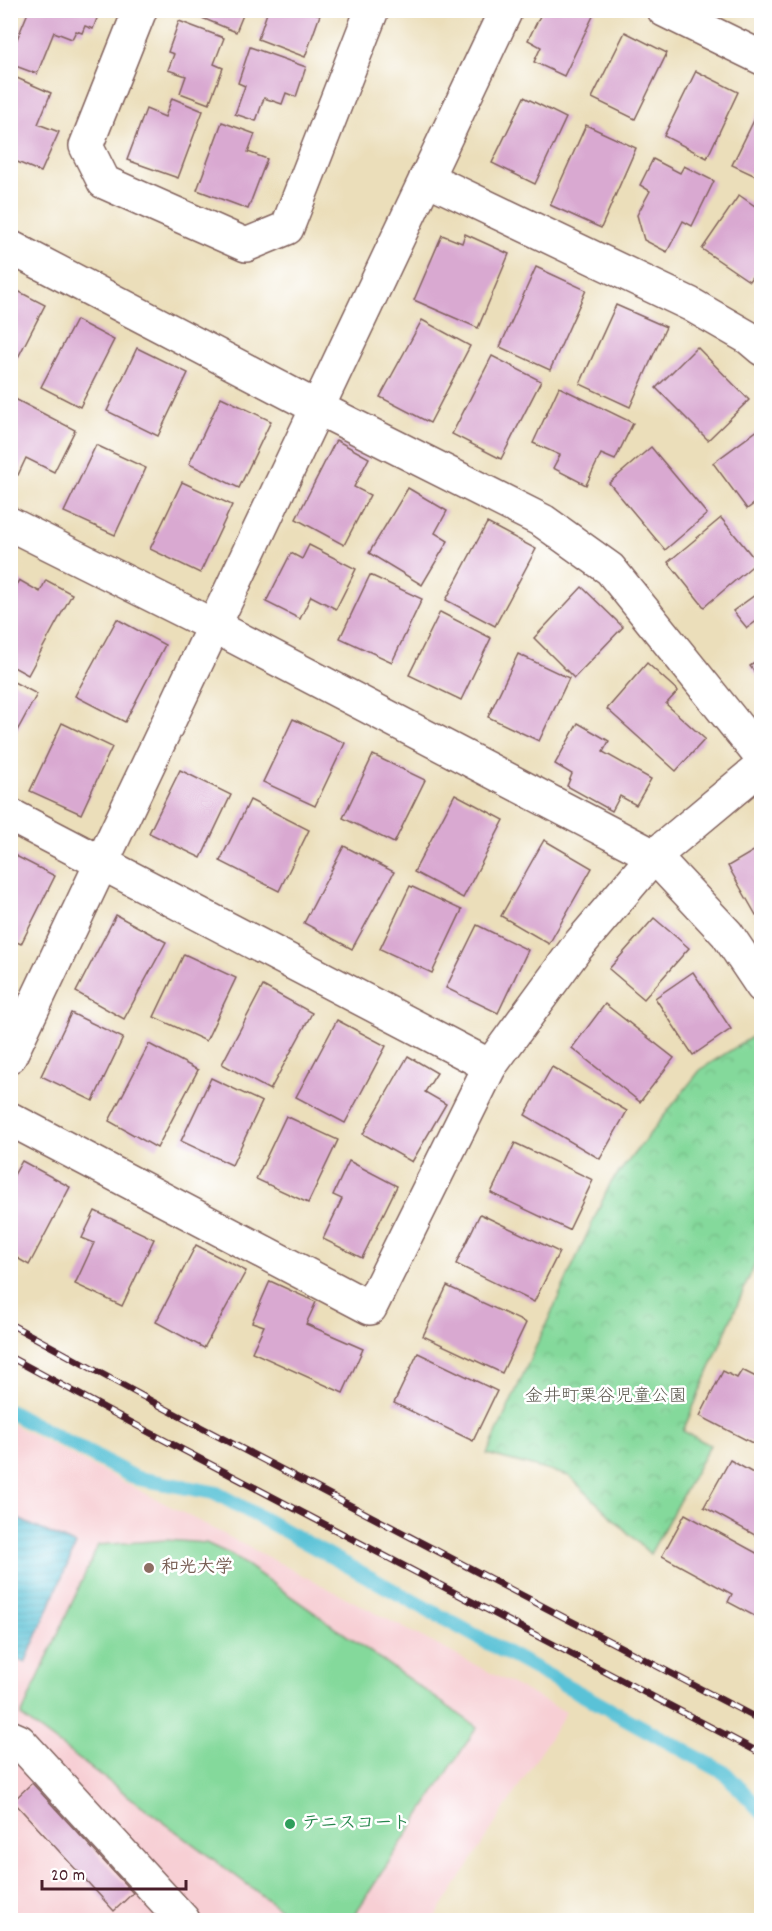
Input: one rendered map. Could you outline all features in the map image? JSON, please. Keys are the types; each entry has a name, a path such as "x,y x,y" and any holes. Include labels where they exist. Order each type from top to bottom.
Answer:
{"street":[{"path":"140,10 86,146 104,182 246,245 287,228 372,10"},
{"path":"10,1056 506,10"},
{"path":"664,10 762,58"},
{"path":"426,178 690,304 749,338 762,349"},
{"path":"10,247 318,408 543,521 610,569 762,758"},
{"path":"10,524 214,626 654,856 727,934 762,986"},
{"path":"10,1119 370,1308 490,1066 578,947 654,856 762,766"},
{"path":"10,815 490,1066"},
{"path":"10,1737 20,1741 183,1920"}],"shaded area":[{"name":"和光大学","path":"10,1423 566,1712 434,1920 11,1920"}],"green space":[{"name":"金井町栗谷児童公園","path":"761,1031 761,1258 757,1259 683,1431 710,1445 650,1554 569,1476 487,1454 610,1184 701,1069"},
{"name":"テニスコート","path":"166,1540 206,1543 232,1555 477,1727 351,1920 295,1920 21,1716 98,1545"}],"water":[{"path":"11,1516 76,1545 25,1663 11,1657"}],"building":[{"path":"29,10 94,10 99,13 93,29 85,26 82,33 76,31 72,39 54,32 37,74 10,64 10,56"},
{"path":"183,10 245,10 236,32"},
{"path":"268,10 308,10 320,15 305,57 258,39"},
{"path":"543,10 596,10 564,76 534,62 541,47 528,40"},
{"path":"179,21 224,38 214,64 223,68 209,104 180,93 186,76 168,70 174,54 168,52"},
{"path":"625,32 667,53 635,119 592,98"},
{"path":"250,47 306,67 296,97 286,93 282,104 264,98 256,121 235,114 245,86 238,83"},
{"path":"696,71 738,92 707,158 664,136"},
{"path":"10,75 51,93 38,124 59,132 41,172 10,159"},
{"path":"524,97 566,118 535,184 492,163"},
{"path":"172,98 203,111 178,178 127,160 146,109 165,117"},
{"path":"762,104 762,179 732,165"},
{"path":"222,122 255,134 248,152 267,159 248,209 197,190"},
{"path":"586,125 636,148 601,228 550,205"},
{"path":"653,159 680,173 684,166 714,181 692,226 683,221 667,252 644,240 637,215 650,191 640,185"},
{"path":"739,195 762,211 762,263 749,281 702,249"},
{"path":"465,234 509,254 478,328 414,300 442,235 462,243"},
{"path":"536,267 586,290 550,370 500,347"},
{"path":"10,287 45,305 10,373"},
{"path":"616,305 666,327 630,407 580,384"},
{"path":"76,320 114,340 80,407 41,387"},
{"path":"422,320 470,346 430,423 380,397"},
{"path":"697,347 749,400 708,440 656,388"},
{"path":"137,348 188,373 158,436 107,411"},
{"path":"492,356 541,381 501,459 452,434"},
{"path":"559,387 633,423 615,460 601,454 586,485 553,468 560,455 533,443"},
{"path":"221,397 271,421 239,488 189,464"},
{"path":"15,399 75,430 54,472 26,458 18,475 10,471 10,408"},
{"path":"762,427 762,498 747,509 713,463"},
{"path":"336,440 369,458 354,487 370,495 344,545 296,519"},
{"path":"96,445 146,468 115,535 64,512"},
{"path":"651,447 707,514 665,550 609,483"},
{"path":"182,482 232,505 200,573 150,549"},
{"path":"408,488 447,511 435,533 448,541 422,585 369,553"},
{"path":"721,518 757,562 704,607 668,562"},
{"path":"487,523 536,549 495,626 446,600"},
{"path":"309,545 356,569 336,609 311,596 300,619 266,602 291,553 302,559"},
{"path":"370,575 422,599 392,662 340,638"},
{"path":"19,580 40,592 46,580 72,594 28,675 10,665 10,595"},
{"path":"582,587 623,627 574,678 534,638"},
{"path":"762,590 762,617 747,628 733,611"},
{"path":"440,612 491,638 461,700 409,675"},
{"path":"117,619 165,645 125,722 75,696"},
{"path":"518,654 569,678 539,741 488,717"},
{"path":"762,658 762,683 750,666"},
{"path":"647,663 678,691 666,704 705,739 676,771 607,709"},
{"path":"10,680 37,694 10,744"},
{"path":"293,719 345,743 315,806 263,782"},
{"path":"62,723 112,747 81,814 30,791"},
{"path":"578,723 609,741 603,752 651,779 636,805 620,796 612,811 567,786 572,774 555,764"},
{"path":"373,755 425,780 394,843 343,818"},
{"path":"180,770 231,795 201,858 149,833"},
{"path":"455,794 504,820 463,898 414,872"},
{"path":"250,800 309,830 279,891 220,861"},
{"path":"544,840 592,868 549,944 501,916"},
{"path":"344,846 394,872 352,949 304,923"},
{"path":"762,846 762,911 756,915 728,866"},
{"path":"10,853 55,876 21,944 10,939"},
{"path":"410,886 462,910 432,973 380,949"},
{"path":"116,915 166,942 124,1019 76,992"},
{"path":"654,918 689,948 644,999 609,969"},
{"path":"477,925 528,950 498,1013 446,988"},
{"path":"184,954 236,978 206,1041 154,1017"},
{"path":"693,972 731,1029 693,1055 655,998"},
{"path":"263,986 312,1013 270,1090 222,1064"},
{"path":"605,1004 674,1058 640,1102 572,1048"},
{"path":"71,1013 123,1038 93,1101 41,1076"},
{"path":"337,1020 386,1046 345,1123 296,1097"},
{"path":"149,1044 198,1070 157,1148 109,1121"},
{"path":"408,1056 437,1073 425,1092 446,1104 412,1162 363,1134"},
{"path":"552,1067 627,1111 600,1159 525,1115"},
{"path":"211,1078 262,1102 232,1165 181,1141"},
{"path":"286,1116 338,1140 308,1203 256,1179"},
{"path":"515,1143 593,1180 569,1230 491,1193"},
{"path":"22,1161 70,1187 29,1265 10,1254 10,1182"},
{"path":"349,1161 397,1186 362,1258 323,1239 342,1199 333,1195"},
{"path":"95,1211 154,1239 122,1306 75,1284 94,1243 82,1238"},
{"path":"480,1214 559,1252 534,1302 456,1264"},
{"path":"196,1245 246,1271 204,1348 156,1322"},
{"path":"270,1281 316,1302 306,1324 363,1349 343,1393 252,1352 264,1326 252,1322"},
{"path":"447,1286 526,1323 502,1373 423,1336"},
{"path":"418,1353 497,1391 473,1441 394,1403"},
{"path":"742,1370 762,1380 762,1448 700,1416 723,1371 737,1378"},
{"path":"730,1460 762,1478 762,1539 704,1507"},
{"path":"685,1514 762,1556 762,1620 728,1602 732,1594 662,1556"},
{"path":"32,1783 133,1893 114,1911 13,1801"}],"waterway":[{"path":"10,1412 136,1478 216,1493 725,1773 762,1812"}],"railway":[{"path":"10,1324 166,1409 762,1721"},
{"path":"10,1357 762,1754"}],"place":[{"name":"和光大学","path":"149,1568"},
{"name":"テニスコート","path":"290,1824"}]}
